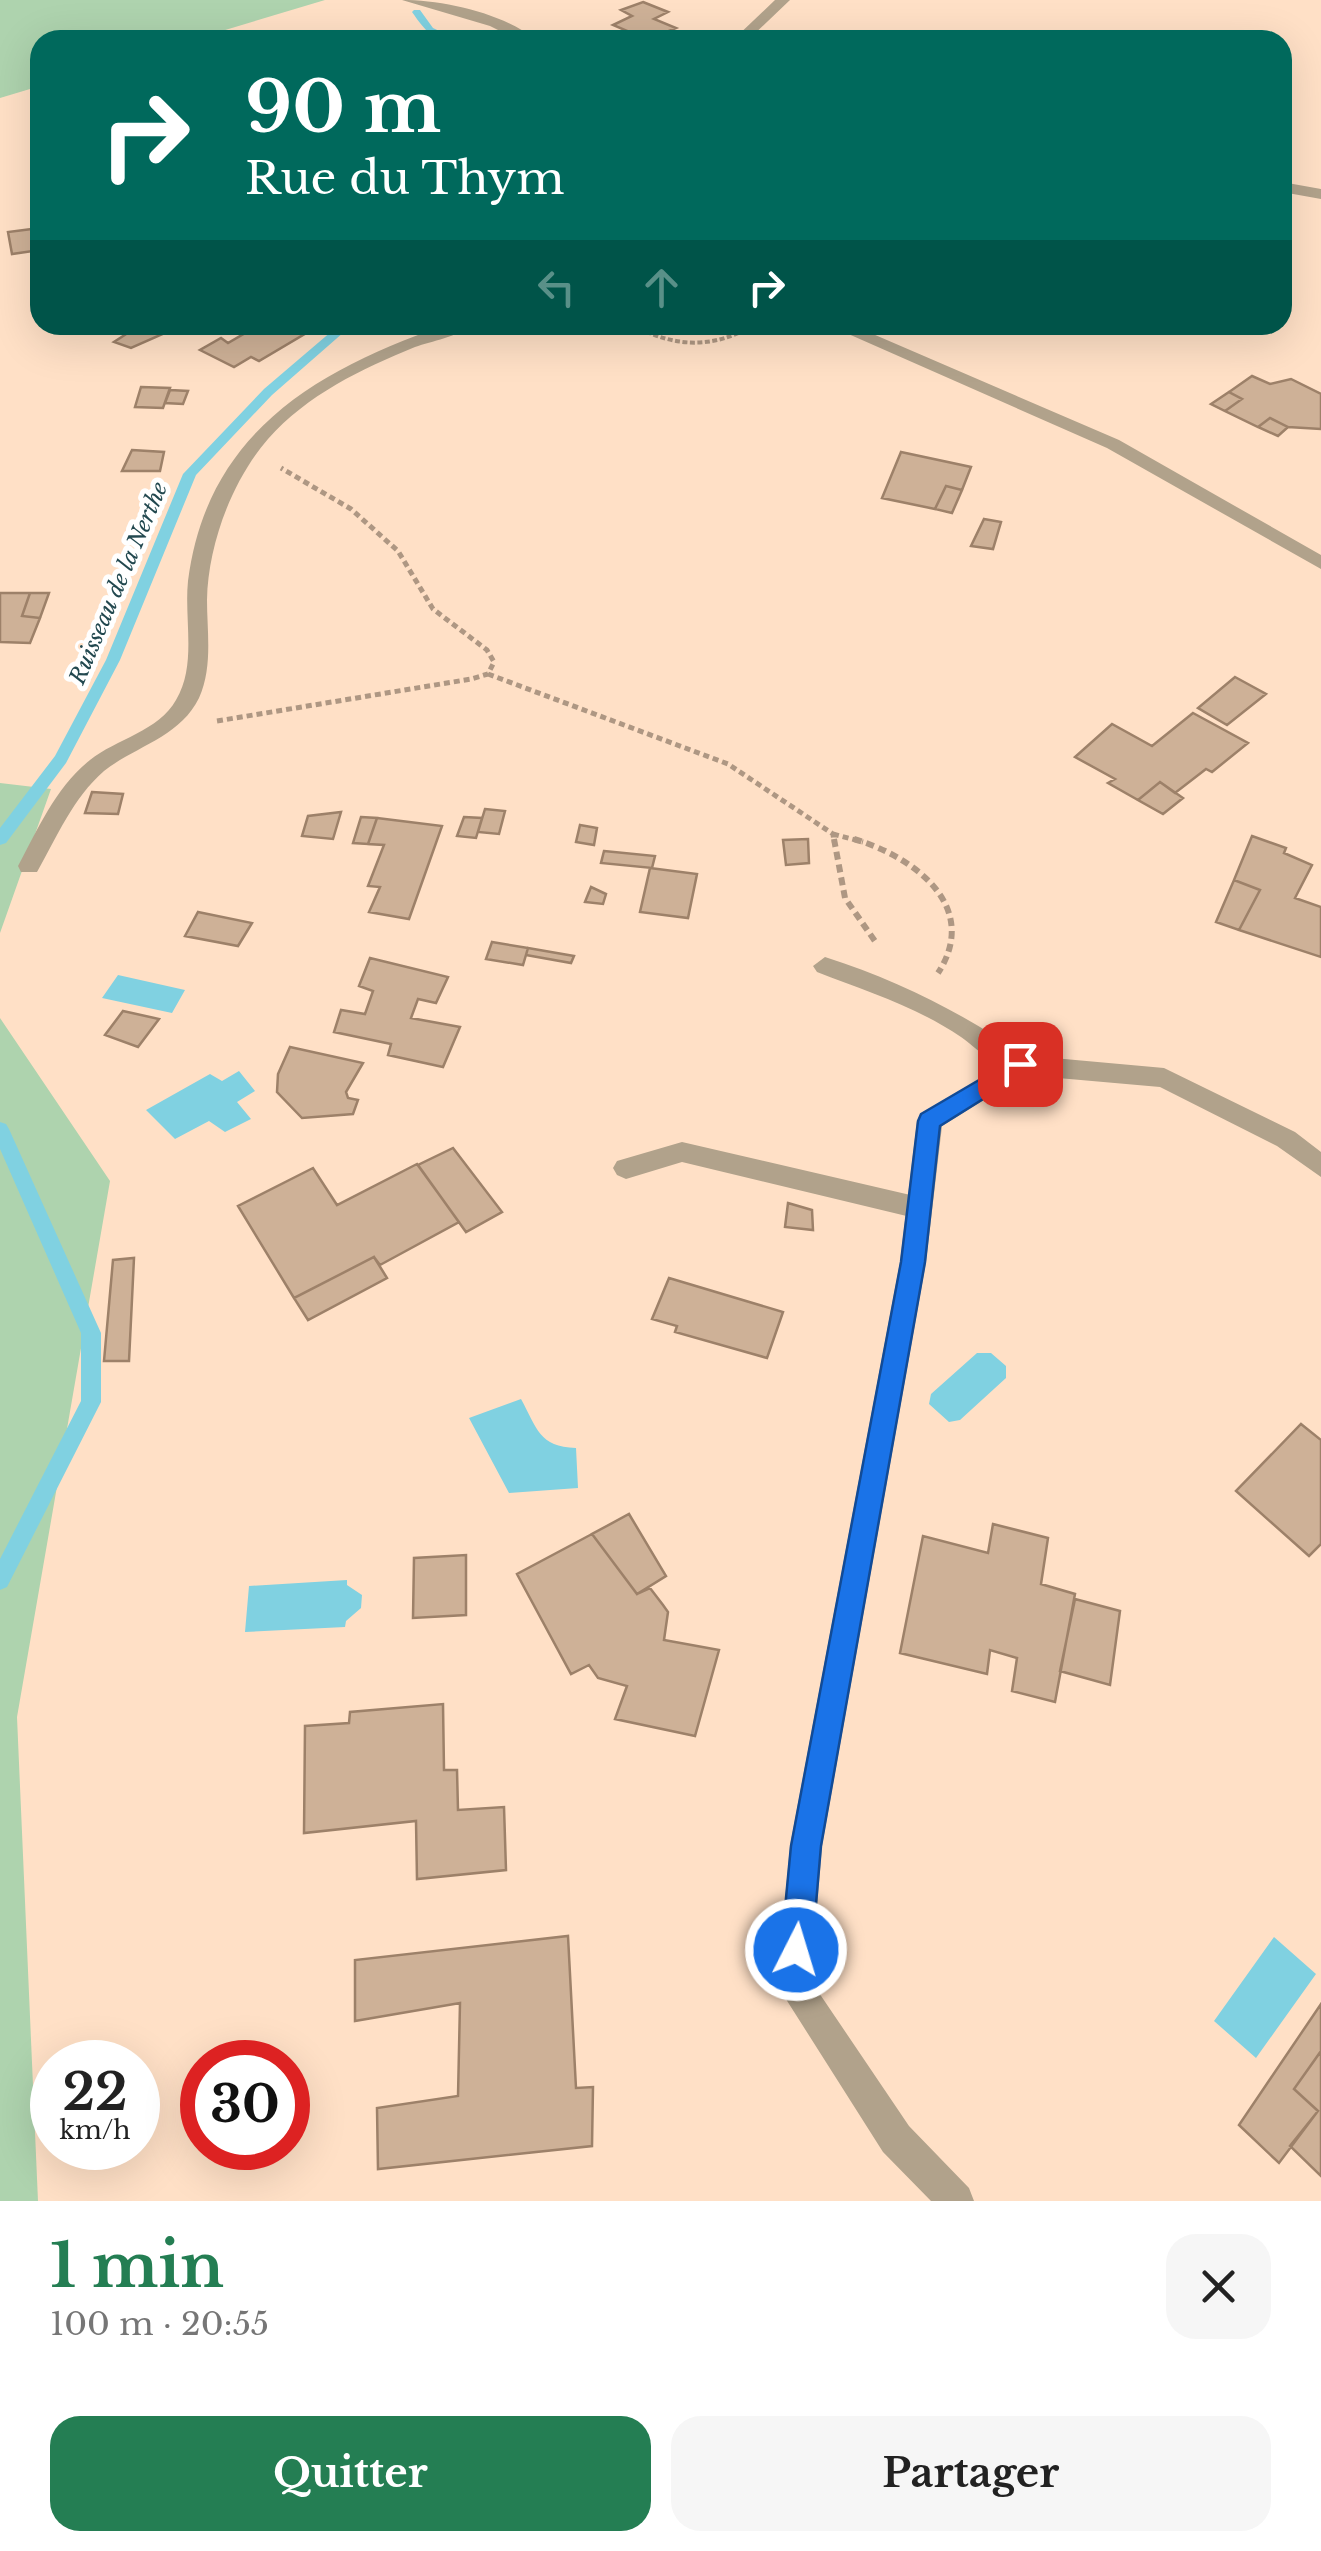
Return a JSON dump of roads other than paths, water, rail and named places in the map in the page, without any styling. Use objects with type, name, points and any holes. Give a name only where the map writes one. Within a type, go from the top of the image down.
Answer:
[{"type":"street","points":[[409,0],[508,30]]},
{"type":"street","points":[[751,30],[784,0]]},
{"type":"street","points":[[1292,189],[1321,194]]},
{"type":"street","points":[[29,866],[64,800],[81,780],[100,763],[176,714],[189,698],[199,642],[199,573],[213,522],[250,450],[270,422],[308,390],[432,335]]},
{"type":"street","points":[[860,335],[1113,444],[1321,563]]},
{"type":"street","points":[[825,966],[913,1000],[957,1022],[1020,1064],[1164,1078],[1286,1139],[1321,1166]]},
{"type":"street","points":[[956,2201],[896,2139],[794,1985],[806,1846],[913,1262],[930,1121],[1020,1064]]},
{"type":"street","points":[[626,1168],[682,1152],[920,1208]]},
{"type":"water","points":[[118,975],[185,990],[172,1013],[102,998]]},
{"type":"water","points":[[239,1071],[255,1091],[237,1102],[251,1119],[225,1132],[209,1121],[175,1139],[146,1110],[210,1074],[222,1081]]},
{"type":"water","points":[[977,1353],[991,1353],[1006,1366],[1006,1378],[960,1420],[949,1422],[929,1404],[931,1394]]},
{"type":"water","points":[[521,1399],[547,1440],[576,1448],[578,1488],[509,1493],[469,1418]]},
{"type":"water","points":[[347,1580],[347,1585],[362,1595],[361,1608],[346,1621],[345,1627],[245,1632],[249,1586]]},
{"type":"water","points":[[1274,1937],[1316,1974],[1256,2058],[1214,2021]]},
{"type":"waterway","name":"Ruisseau de la Nerthe","points":[[417,12],[429,30]]},
{"type":"waterway","name":"Ruisseau de la Nerthe","points":[[0,839],[61,759],[113,660],[190,474],[268,392],[334,335]]},
{"type":"waterway","name":"Ruisseau de la Nerthe","points":[[0,1129],[91,1333],[91,1402],[0,1580]]}]
